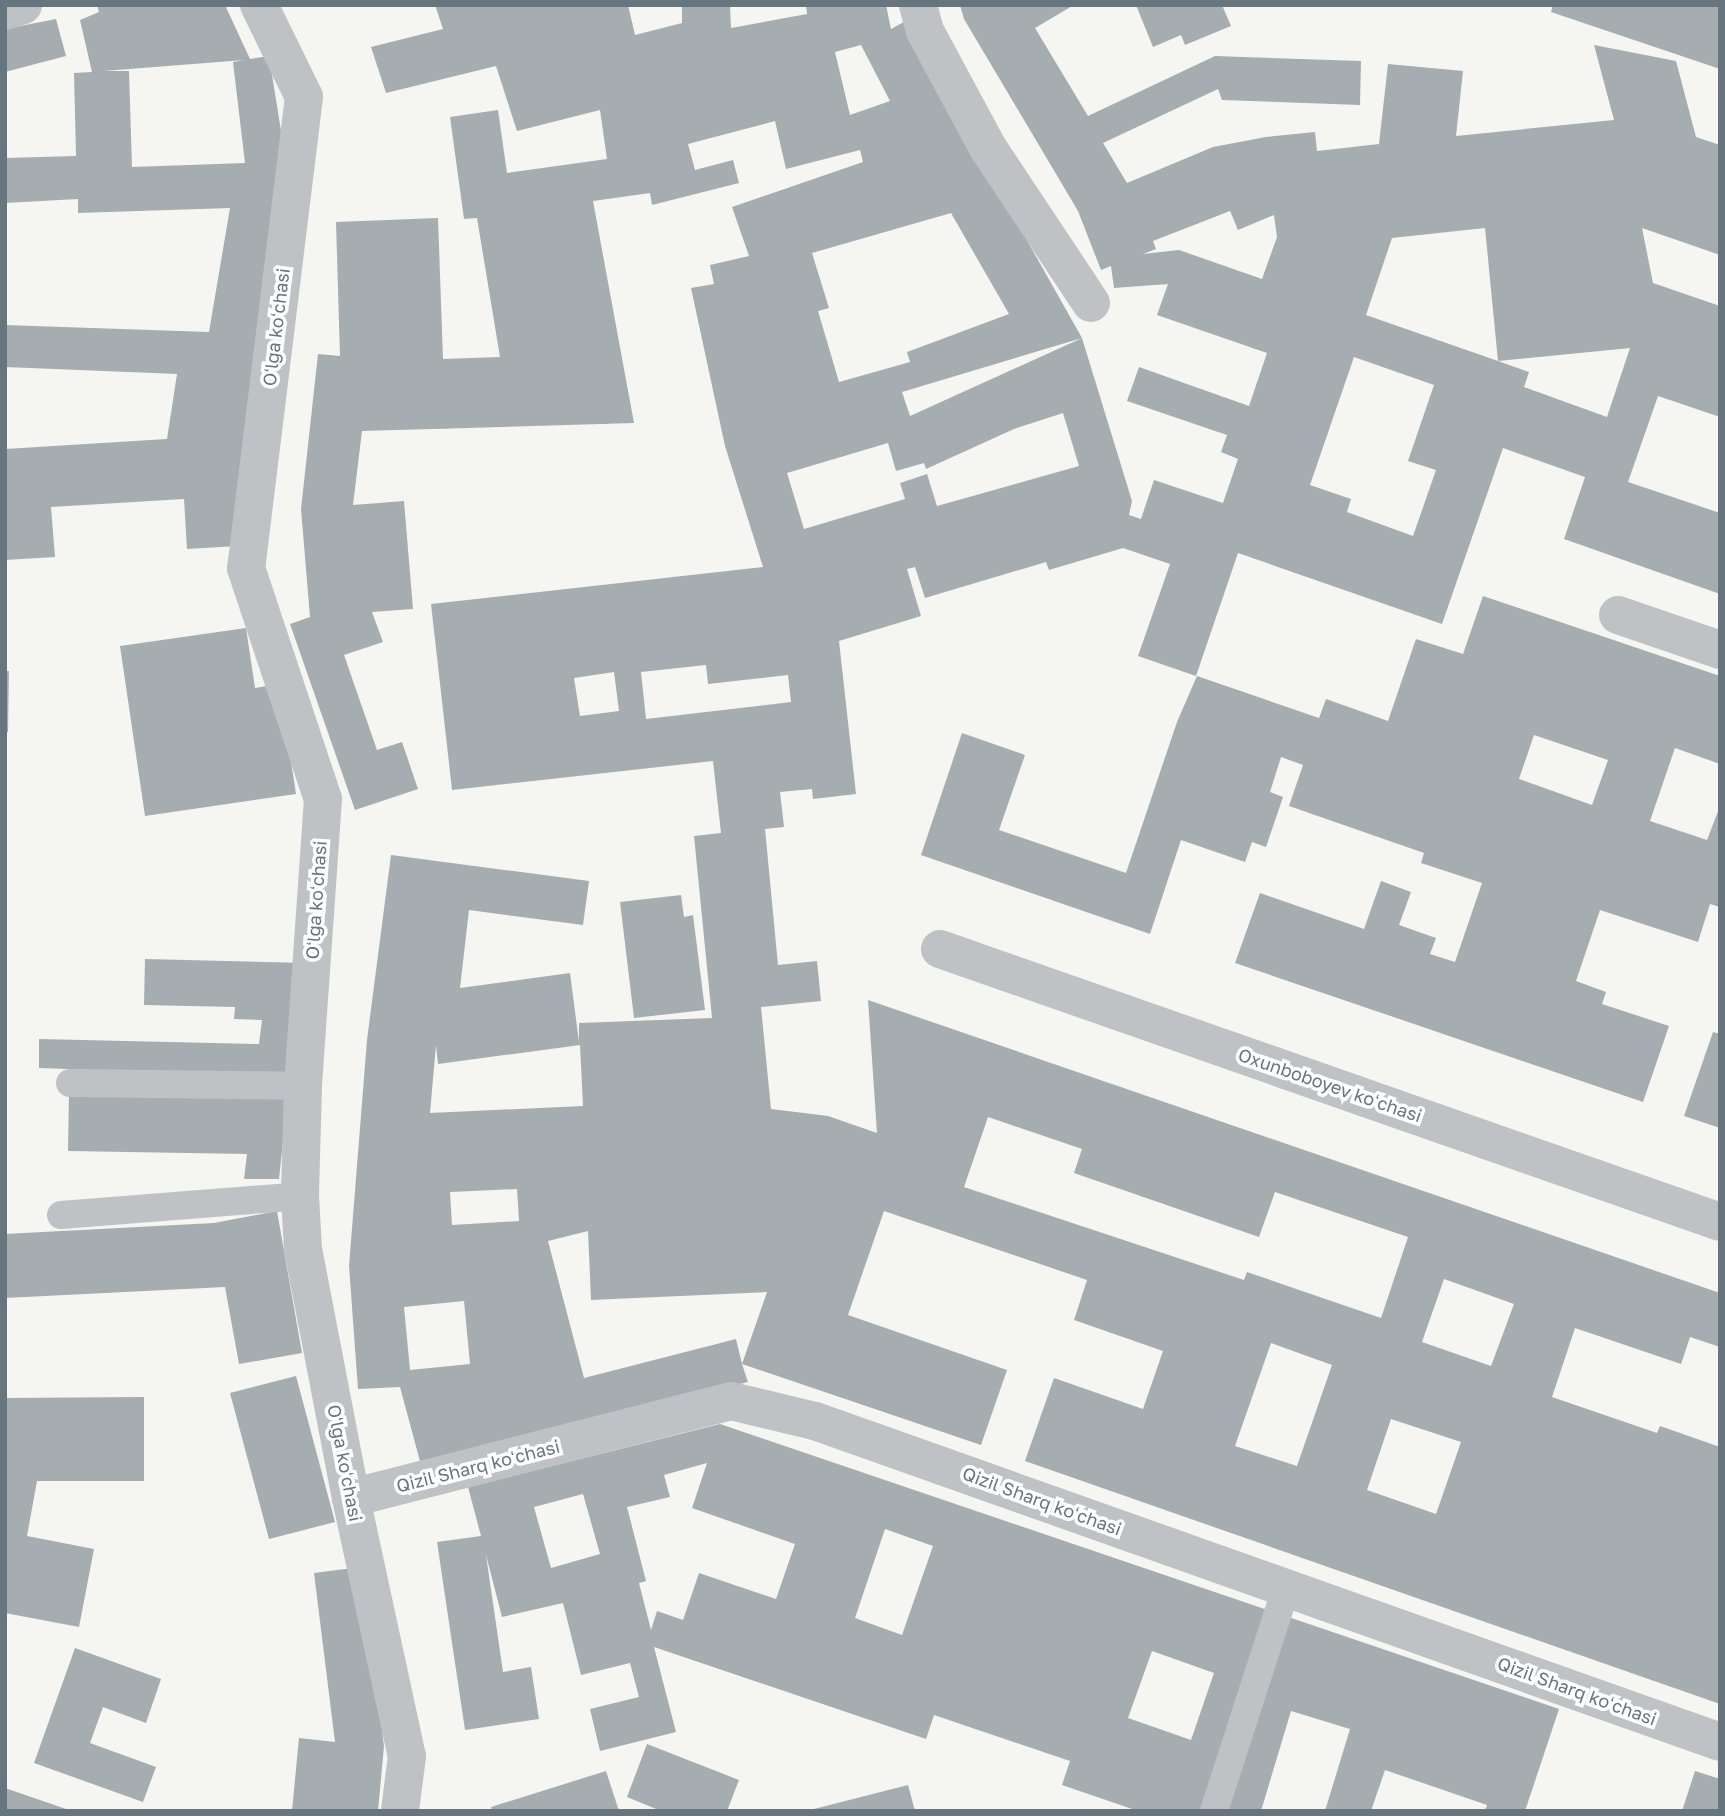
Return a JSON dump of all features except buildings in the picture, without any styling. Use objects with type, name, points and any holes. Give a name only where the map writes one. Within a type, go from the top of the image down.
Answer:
[{"type":"street","points":[[5,11],[23,5]]},
{"type":"street","name":"Oʻlga koʻchasi","points":[[259,5],[304,97],[246,568],[323,799],[303,1086],[300,1196],[303,1249],[351,1498],[407,1756],[400,1811]]},
{"type":"street","points":[[918,5],[925,31],[988,148],[1091,303]]},
{"type":"street","points":[[1618,615],[1720,650]]},
{"type":"street","name":"Oxunboboyev koʻchasi","points":[[940,949],[1720,1222]]},
{"type":"street","name":"Qizil Sharq koʻchasi","points":[[351,1498],[731,1401],[815,1421],[1720,1742]]},
{"type":"lane","points":[[70,1083],[303,1086]]},
{"type":"lane","points":[[61,1215],[300,1196]]},
{"type":"lane","points":[[1214,1811],[1286,1588]]}]
